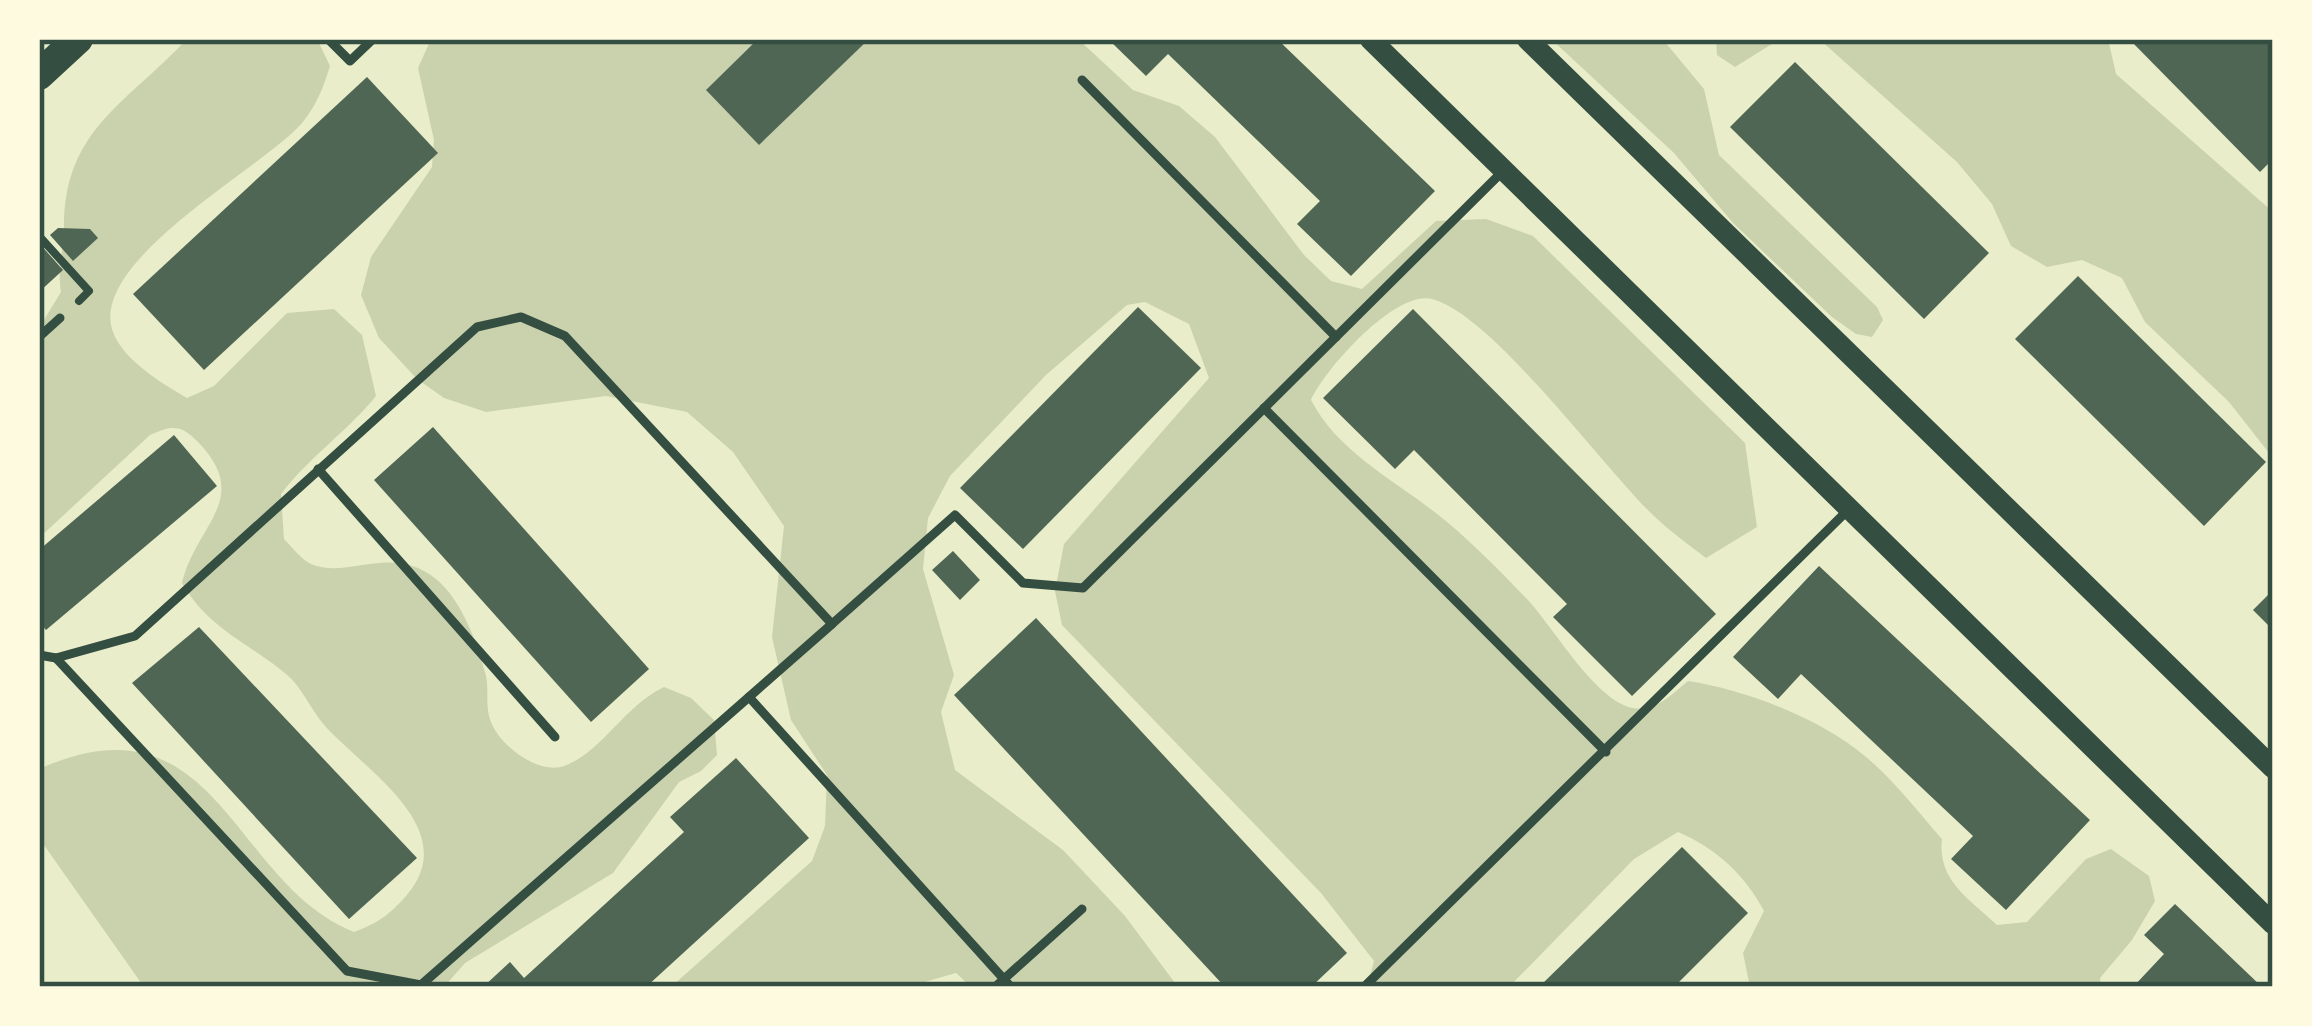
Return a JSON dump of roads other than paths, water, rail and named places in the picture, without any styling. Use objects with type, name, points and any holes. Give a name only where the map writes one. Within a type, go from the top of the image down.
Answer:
[{"type":"main road","points":[[39,75],[79,39]]},
{"type":"street","points":[[1370,39],[2273,924]]},
{"type":"street","points":[[1527,39],[2273,768]]},
{"type":"lane","points":[[328,39],[350,62],[373,39]]},
{"type":"lane","points":[[1082,80],[1336,337]]},
{"type":"lane","points":[[56,658],[347,970],[422,985],[955,515],[1023,583],[1083,588],[1504,170]]},
{"type":"lane","points":[[39,655],[56,658],[135,637],[477,327],[521,317],[565,336],[832,624]]},
{"type":"lane","points":[[39,338],[60,318]]},
{"type":"lane","points":[[1264,408],[1606,752]]},
{"type":"lane","points":[[318,469],[555,737]]},
{"type":"lane","points":[[1364,987],[1849,509]]},
{"type":"lane","points":[[749,697],[1003,984],[1082,909]]}]
